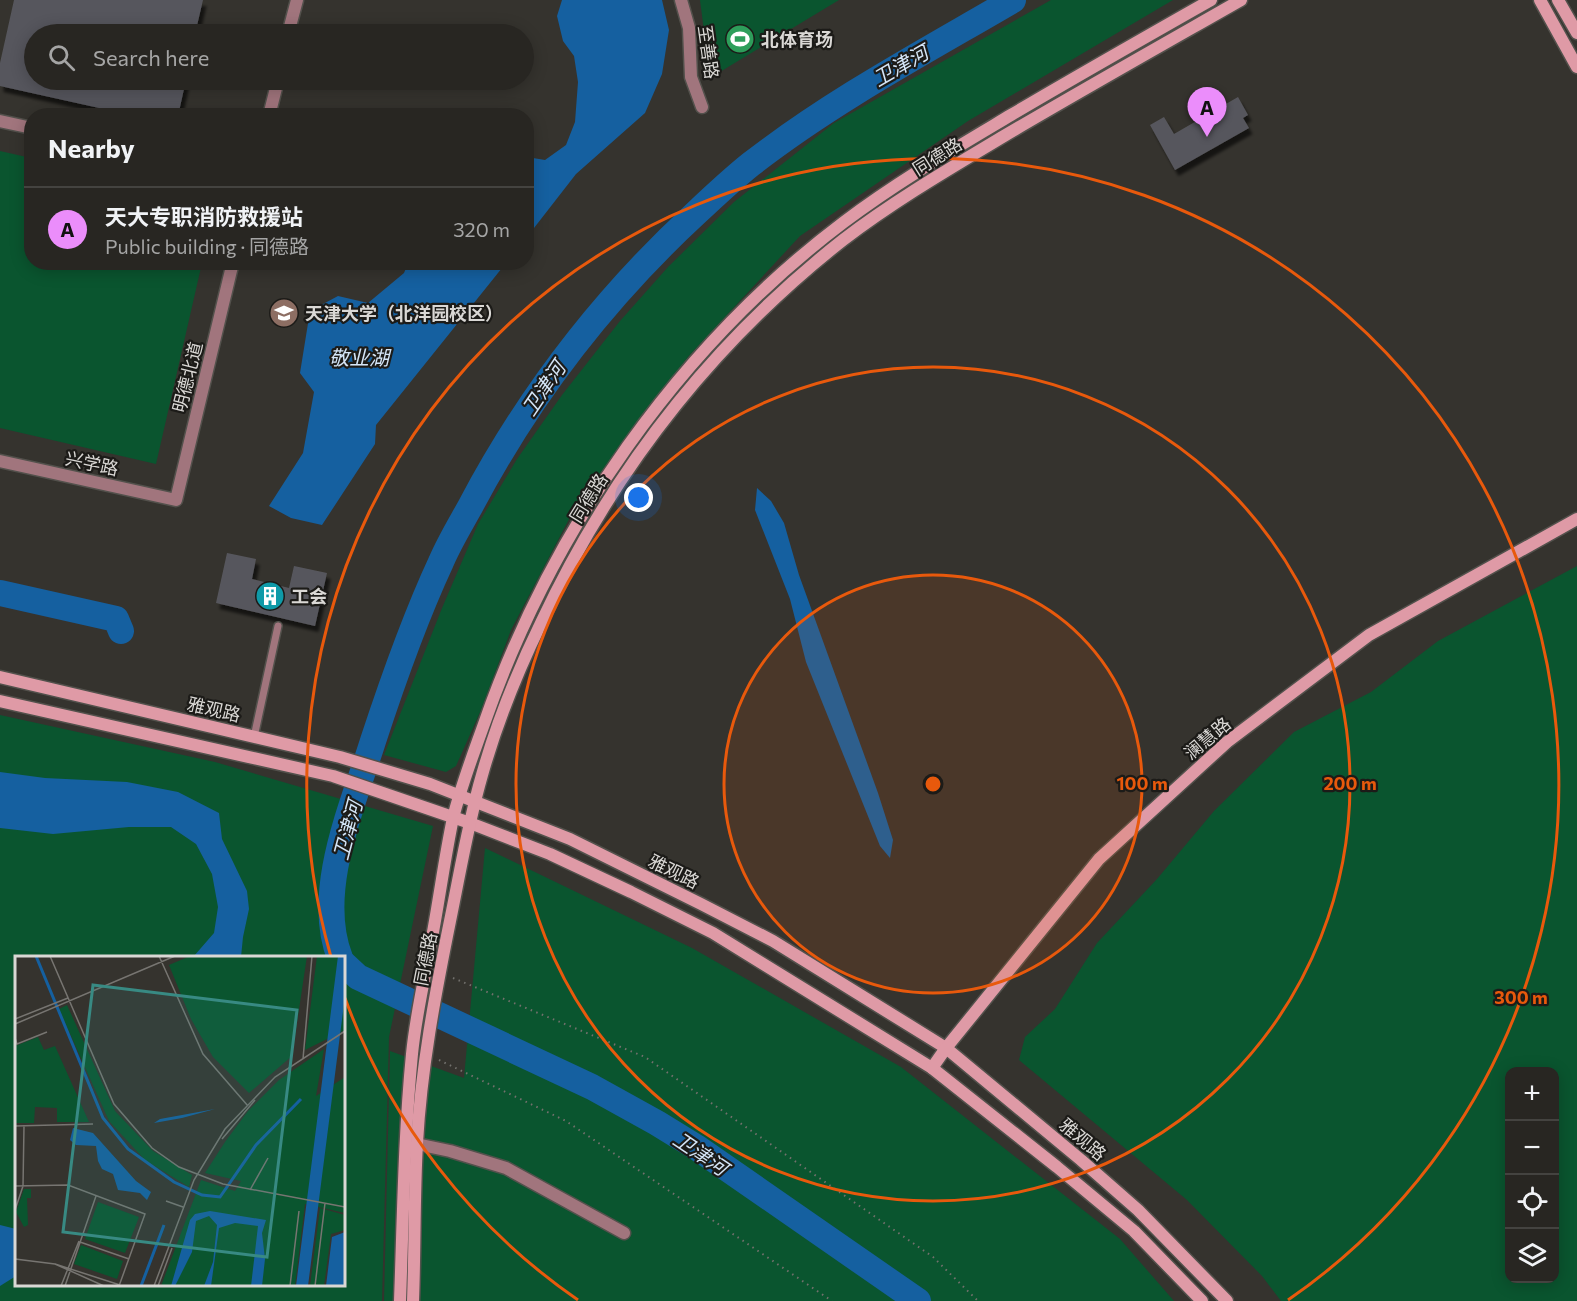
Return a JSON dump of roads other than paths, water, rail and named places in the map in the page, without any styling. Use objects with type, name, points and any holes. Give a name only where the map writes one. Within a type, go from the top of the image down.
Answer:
[{"type":"main road","name":"同德路","points":[[413,1301],[412,1050],[453,817],[500,679],[542,587],[567,540],[627,448],[693,363],[770,285],[852,217],[946,153],[1211,0]]},
{"type":"main road","name":"同德路","points":[[400,1301],[412,1143],[440,973],[482,773],[523,660],[580,545],[606,501],[639,450],[680,399],[744,328],[788,286],[844,240],[889,207],[1025,124],[1241,0]]},
{"type":"main road","points":[[1539,0],[1577,67]]},
{"type":"main road","points":[[1558,0],[1577,33]]},
{"type":"main road","name":"澜慧路","points":[[932,1068],[1099,858],[1227,742],[1369,635],[1577,519]]},
{"type":"main road","name":"雅观路","points":[[0,677],[340,757],[430,784],[570,839],[773,941],[946,1048],[1138,1210],[1227,1301]]},
{"type":"main road","name":"雅观路","points":[[0,700],[333,776],[470,823],[550,854],[713,933],[932,1068],[1057,1167],[1134,1232],[1202,1301]]},
{"type":"street","points":[[291,24],[297,0]]},
{"type":"street","name":"至善路","points":[[681,0],[689,28],[691,77],[702,107]]},
{"type":"street","points":[[271,108],[276,90]]},
{"type":"street","points":[[0,121],[24,126]]},
{"type":"street","name":"明德北道","points":[[176,500],[231,270]]},
{"type":"street","name":"兴学路","points":[[0,461],[176,500]]},
{"type":"street","points":[[412,1143],[450,1151],[506,1168],[624,1233]]},
{"type":"lane","points":[[254,737],[278,626]]},
{"type":"water","points":[[562,0],[662,0],[669,30],[662,74],[645,113],[576,174],[534,228],[534,158],[545,160],[566,145],[575,122],[578,82],[574,56],[563,41],[557,16]]},
{"type":"water","name":"敬业湖","points":[[405,270],[500,270],[376,425],[375,444],[322,525],[291,518],[269,506],[303,453],[314,392],[300,373],[310,311],[338,296],[368,303]]},
{"type":"water","points":[[757,488],[771,501],[784,523],[799,575],[893,840],[890,858],[880,846],[806,662],[790,599],[755,510]]},
{"type":"water","points":[[0,772],[45,778],[127,782],[178,792],[219,813],[222,839],[247,891],[249,909],[241,956],[194,956],[214,933],[218,907],[212,874],[196,844],[171,827],[129,827],[53,834],[0,828]]},
{"type":"water","points":[[0,1225],[15,1229],[15,1277],[0,1286]]},
{"type":"waterway","name":"卫津河","points":[[339,956],[333,932],[331,905],[339,848],[396,673],[451,541],[517,426],[543,388],[598,315],[629,280],[695,214],[744,170],[846,98],[1013,0]]},
{"type":"waterway","points":[[0,593],[116,619],[121,631]]},
{"type":"waterway","name":"卫津河","points":[[345,965],[358,977],[592,1087],[657,1123],[696,1147],[918,1301]]},
{"type":"place","name":"北体育场","points":[[740,39]]},
{"type":"place","name":"天大专职消防救援站","points":[[1207,137]]},
{"type":"place","name":"天津大学（北洋园校区）","points":[[284,313]]},
{"type":"place","name":"工会","points":[[270,596]]}]
